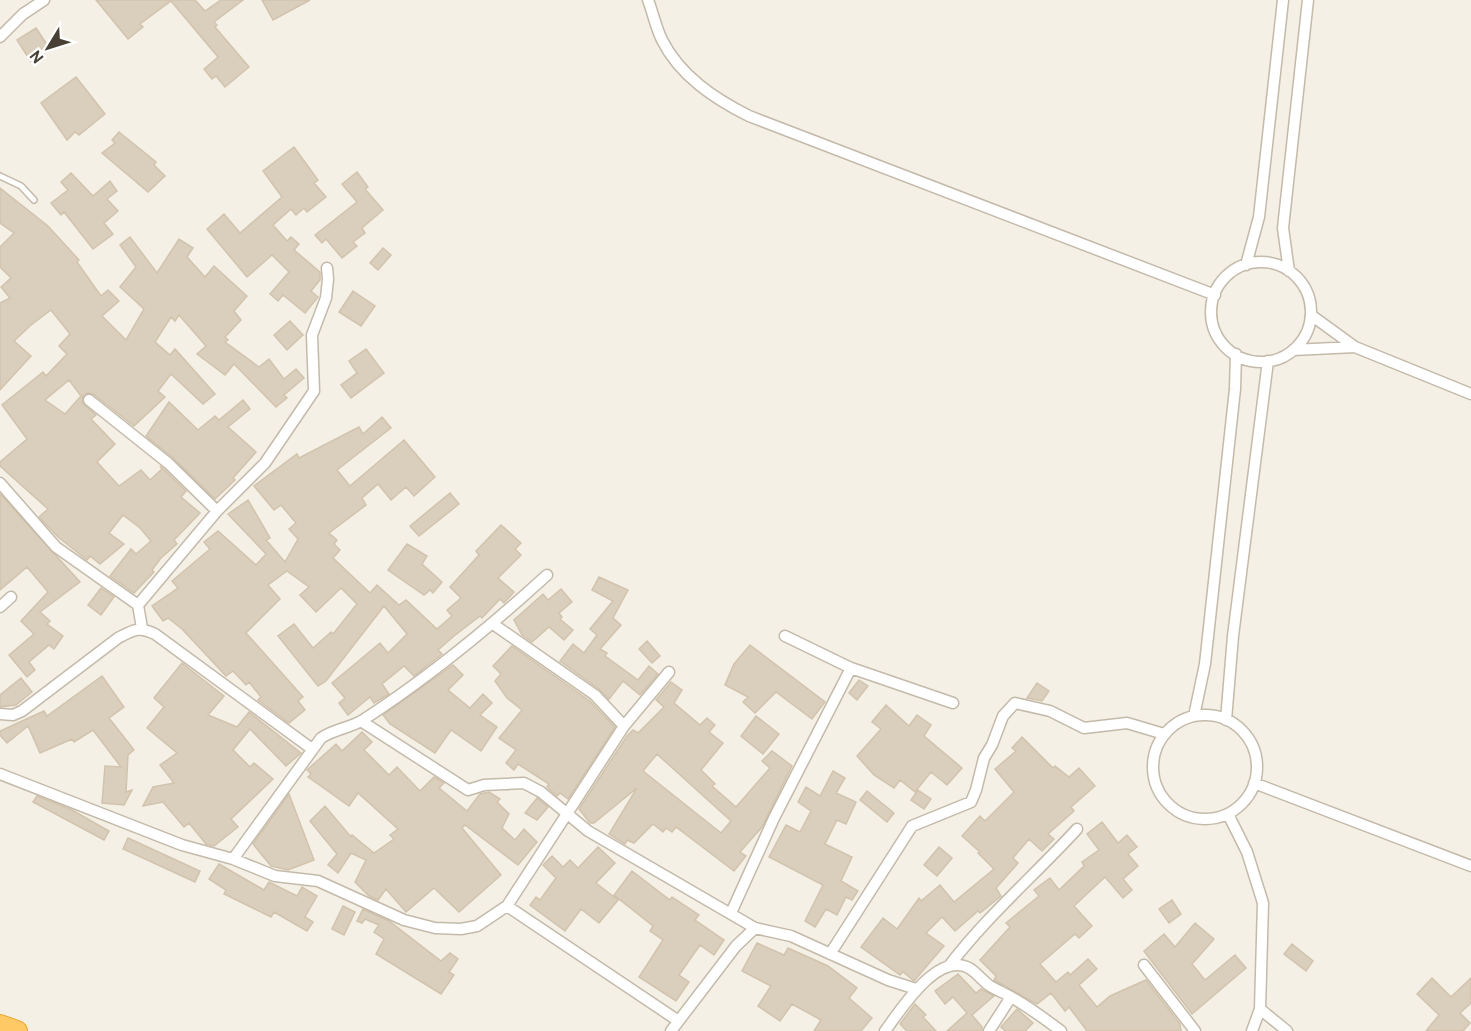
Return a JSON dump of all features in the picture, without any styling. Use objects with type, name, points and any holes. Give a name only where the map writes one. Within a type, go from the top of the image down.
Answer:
[{"type":"highway","points":[[0,1025],[17,1031]]},
{"type":"street","points":[[0,37],[23,14],[44,0]]},
{"type":"street","points":[[648,0],[663,40],[697,84],[720,102],[760,121],[1215,295]]},
{"type":"street","points":[[1246,265],[1259,217],[1283,0]]},
{"type":"street","points":[[1289,271],[1282,228],[1308,0]]},
{"type":"street","points":[[1257,262],[1274,264],[1289,271],[1302,283],[1309,298],[1311,315],[1308,330],[1288,355],[1258,362],[1236,354],[1218,337],[1213,322],[1212,306],[1215,295],[1227,276],[1246,265],[1257,262]]},
{"type":"street","points":[[138,605],[217,511],[265,463],[314,391],[312,335],[326,298],[327,268]]},
{"type":"street","points":[[1311,315],[1355,347],[1471,394]]},
{"type":"street","points":[[1293,350],[1355,347]]},
{"type":"street","points":[[1194,716],[1205,664],[1235,389],[1236,354]]},
{"type":"street","points":[[1226,720],[1233,636],[1268,361]]},
{"type":"street","points":[[89,400],[168,463],[217,511]]},
{"type":"street","points":[[0,483],[63,553],[124,593],[138,605],[142,628]]},
{"type":"street","points":[[233,859],[312,749],[329,733],[361,721],[493,624],[547,575]]},
{"type":"street","points":[[0,607],[11,597]]},
{"type":"street","points":[[493,624],[595,695],[624,726]]},
{"type":"street","points":[[0,714],[13,716],[22,711],[118,638],[134,629],[142,628],[155,634],[312,749]]},
{"type":"street","points":[[785,636],[851,668],[953,703]]},
{"type":"street","points":[[731,914],[778,808],[851,668]]},
{"type":"street","points":[[0,774],[182,845],[233,859],[275,876],[318,881],[404,920],[435,928],[461,929],[477,926],[507,906],[570,814],[624,726],[669,672]]},
{"type":"street","points":[[830,954],[912,826],[971,802],[984,758],[992,745],[1003,716],[1015,703],[1050,711],[1084,728],[1127,723],[1164,734]]},
{"type":"street","points":[[1194,716],[1210,716],[1226,720],[1240,729],[1251,742],[1256,758],[1254,783],[1242,804],[1228,814],[1212,819],[1194,818],[1178,812],[1164,800],[1156,785],[1153,767],[1156,750],[1164,734],[1177,723],[1194,716]]},
{"type":"street","points":[[361,721],[468,790],[484,785],[524,783],[570,814],[588,831],[755,928],[791,936],[916,989]]},
{"type":"street","points":[[1254,783],[1471,866]]},
{"type":"street","points":[[1228,814],[1247,852],[1263,903],[1260,1009],[1252,1031]]},
{"type":"street","points":[[885,1031],[916,989],[949,966],[978,930],[1034,876],[1077,829]]},
{"type":"street","points":[[507,906],[677,1020]]},
{"type":"street","points":[[671,1031],[677,1020],[736,946],[755,928]]},
{"type":"street","points":[[1144,965],[1195,1031]]},
{"type":"street","points":[[949,966],[969,968],[990,986],[1011,997],[1061,1031]]},
{"type":"street","points":[[989,1031],[1011,997]]},
{"type":"street","points":[[1260,1009],[1287,1031]]},
{"type":"lane","points":[[0,176],[21,186],[34,200]]},
{"type":"building","points":[[96,0],[195,0],[205,11],[221,0],[243,0],[214,22],[217,25],[215,27],[249,67],[225,87],[216,76],[212,79],[204,69],[218,57],[171,1],[140,24],[143,27],[128,39]]},
{"type":"building","points":[[262,0],[310,0],[273,20]]},
{"type":"building","points":[[36,28],[50,49],[31,62],[17,40]]},
{"type":"building","points":[[76,77],[105,114],[79,135],[75,132],[67,140],[41,103]]},
{"type":"building","points":[[119,132],[156,162],[154,165],[165,176],[148,192],[102,153],[115,143],[112,140]]},
{"type":"building","points":[[294,147],[318,180],[314,183],[326,197],[307,212],[304,208],[296,215],[291,209],[273,225],[287,241],[291,237],[299,244],[294,250],[320,272],[320,280],[311,291],[318,297],[305,313],[283,295],[278,301],[270,294],[289,272],[272,255],[247,277],[207,229],[224,214],[240,233],[282,197],[263,171]]},
{"type":"building","points":[[357,172],[368,187],[365,189],[383,210],[362,228],[365,233],[353,242],[357,246],[342,258],[326,239],[322,243],[315,235],[357,202],[342,184]]},
{"type":"building","points":[[71,173],[93,196],[110,181],[117,191],[107,199],[118,211],[104,223],[113,234],[93,249],[64,212],[61,215],[51,203],[68,190],[61,182]]},
{"type":"building","points":[[0,188],[48,226],[79,260],[77,262],[101,296],[108,290],[119,301],[102,316],[126,340],[144,309],[120,287],[136,267],[120,245],[130,237],[157,273],[179,239],[193,248],[187,257],[205,277],[214,266],[247,296],[234,311],[241,320],[225,337],[228,340],[225,342],[259,367],[269,359],[284,379],[296,369],[304,378],[284,395],[287,398],[276,407],[234,364],[225,375],[197,354],[206,346],[179,315],[175,321],[171,317],[155,342],[170,355],[175,349],[215,394],[203,404],[171,374],[158,391],[165,397],[134,426],[93,394],[87,393],[83,396],[82,403],[96,415],[91,419],[115,444],[97,462],[119,486],[141,470],[150,480],[162,469],[160,466],[186,491],[181,497],[200,513],[174,540],[177,544],[161,558],[152,570],[154,572],[134,593],[110,576],[131,549],[136,554],[151,541],[140,528],[123,515],[109,533],[124,544],[100,564],[90,556],[87,560],[58,537],[39,517],[48,509],[0,466],[0,462],[27,439],[2,405],[43,372],[46,376],[67,354],[59,346],[70,334],[51,310],[31,325],[14,341],[31,356],[0,390],[0,303],[10,298],[1,287],[11,278],[0,267],[0,247],[14,233],[0,223]],"holes":[[[69,380],[81,396],[65,414],[45,400]]]},
{"type":"building","points":[[383,248],[391,255],[378,270],[370,263]]},
{"type":"building","points":[[353,291],[375,306],[361,326],[339,312]]},
{"type":"building","points":[[290,321],[303,335],[287,350],[274,335]]},
{"type":"building","points":[[366,349],[384,373],[351,398],[341,385],[357,373],[349,361]]},
{"type":"building","points":[[243,400],[250,409],[228,427],[256,452],[233,478],[235,480],[215,499],[173,458],[146,436],[169,402],[198,430],[215,416],[219,420]]},
{"type":"building","points":[[382,417],[391,428],[337,470],[350,486],[404,440],[435,477],[414,496],[406,487],[391,500],[378,484],[362,498],[366,505],[329,533],[337,540],[334,544],[340,550],[333,558],[370,593],[377,585],[399,605],[406,600],[437,629],[452,616],[447,610],[461,598],[450,587],[479,555],[476,551],[501,525],[521,543],[515,549],[521,555],[498,578],[514,592],[504,603],[500,599],[482,618],[480,616],[454,636],[438,650],[442,654],[414,676],[404,666],[382,684],[389,694],[374,703],[370,697],[348,715],[339,703],[345,698],[332,683],[380,643],[388,653],[407,634],[384,606],[326,681],[318,686],[278,636],[294,624],[313,648],[331,632],[333,634],[357,604],[341,588],[316,612],[300,595],[309,587],[287,571],[268,585],[280,599],[246,633],[303,697],[298,701],[305,710],[289,723],[258,700],[261,697],[249,682],[246,685],[233,671],[226,676],[182,629],[168,618],[163,621],[152,606],[178,588],[172,581],[210,549],[204,542],[218,531],[256,565],[266,554],[228,514],[248,500],[270,538],[266,540],[285,562],[298,539],[289,529],[296,523],[281,505],[274,510],[254,486],[297,454],[299,458],[359,427],[363,434]]},
{"type":"building","points":[[450,493],[459,504],[419,536],[410,526]]},
{"type":"building","points":[[0,494],[80,582],[40,612],[50,621],[47,624],[63,636],[54,649],[49,645],[29,662],[35,670],[27,677],[9,655],[34,634],[21,621],[48,592],[27,567],[0,590]]},
{"type":"building","points":[[407,544],[427,556],[422,564],[442,582],[433,593],[430,590],[424,595],[388,570]]},
{"type":"building","points":[[599,577],[628,590],[613,618],[621,625],[600,649],[607,653],[605,656],[638,680],[649,666],[658,674],[640,695],[623,681],[609,699],[560,661],[573,644],[584,653],[597,635],[590,629],[613,601],[592,590]]},
{"type":"building","points":[[101,588],[114,597],[101,615],[88,605]]},
{"type":"building","points":[[561,589],[572,602],[559,613],[562,617],[560,619],[573,630],[564,640],[549,627],[532,642],[522,635],[514,620],[543,594],[548,600]]},
{"type":"building","points":[[647,641],[660,656],[652,663],[639,649]]},
{"type":"building","points":[[750,645],[825,702],[812,719],[776,692],[755,713],[743,702],[748,697],[725,685],[734,664]]},
{"type":"building","points":[[512,646],[590,701],[615,727],[568,799],[560,793],[557,796],[547,787],[549,784],[518,764],[514,770],[506,763],[516,750],[499,738],[522,710],[507,698],[495,681],[501,674],[493,666]]},
{"type":"building","points":[[182,663],[224,696],[208,715],[237,727],[249,712],[301,753],[286,766],[250,729],[233,750],[250,767],[254,763],[273,779],[231,819],[238,827],[214,846],[206,844],[189,823],[184,827],[163,802],[143,806],[153,787],[174,783],[160,765],[177,753],[147,728],[164,707],[154,698]]},
{"type":"building","points":[[453,665],[463,675],[448,690],[470,708],[483,694],[492,703],[480,715],[497,727],[481,751],[451,730],[435,753],[390,724],[383,715]]},
{"type":"building","points":[[102,676],[124,707],[109,718],[134,750],[128,755],[126,792],[132,790],[124,805],[102,803],[105,766],[121,767],[93,730],[74,742],[72,739],[40,753],[28,726],[7,743],[0,735],[0,731],[44,711],[47,716]]},
{"type":"building","points":[[21,678],[32,692],[16,705],[0,707],[0,695]]},
{"type":"building","points":[[859,680],[868,686],[857,700],[849,693]]},
{"type":"building","points":[[671,682],[682,690],[674,703],[700,725],[707,718],[715,725],[709,732],[723,743],[701,770],[715,784],[712,786],[736,807],[770,768],[762,761],[772,751],[792,766],[762,827],[740,852],[746,856],[734,871],[676,827],[672,832],[666,828],[663,832],[653,824],[634,843],[627,840],[625,844],[609,834],[637,788],[594,823],[590,823],[579,809],[627,736],[633,730],[638,733],[664,707],[656,700]],"holes":[[[657,754],[731,821],[721,833],[643,771]]]},
{"type":"building","points":[[1037,683],[1049,691],[1042,701],[1027,698]]},
{"type":"building","points":[[886,705],[909,726],[917,715],[931,725],[924,736],[962,768],[947,785],[931,772],[915,792],[900,780],[894,788],[874,775],[857,756],[881,729],[872,722]]},
{"type":"building","points":[[756,716],[779,734],[763,754],[741,736]]},
{"type":"building","points":[[362,732],[372,742],[364,750],[389,775],[397,767],[420,791],[434,777],[444,783],[439,788],[467,811],[480,794],[489,792],[500,799],[497,802],[509,814],[502,828],[515,840],[524,829],[537,842],[518,865],[465,825],[462,828],[501,875],[459,912],[434,888],[406,912],[386,889],[378,900],[369,896],[355,882],[366,860],[351,853],[338,873],[328,865],[337,854],[310,821],[325,806],[351,837],[352,835],[374,853],[394,839],[390,835],[398,829],[358,793],[349,806],[308,777],[311,774],[307,770],[336,744],[342,751]]},
{"type":"building","points":[[1022,737],[1053,768],[1055,766],[1069,777],[1079,768],[1095,786],[1071,807],[1074,811],[1048,834],[1054,839],[1042,851],[1029,839],[1013,858],[1018,863],[996,888],[1001,896],[980,913],[978,911],[955,931],[942,917],[926,933],[944,946],[914,981],[903,972],[900,975],[861,947],[883,918],[897,929],[919,898],[921,901],[940,885],[954,902],[994,869],[962,836],[980,816],[985,821],[1014,792],[995,769],[1016,751],[1012,748]]},
{"type":"building","points":[[833,771],[845,778],[836,793],[856,802],[846,824],[837,820],[825,844],[852,857],[841,881],[858,891],[852,900],[846,897],[837,915],[826,909],[815,927],[805,921],[823,885],[769,857],[786,825],[800,832],[811,811],[798,802],[806,787],[820,796]]},
{"type":"building","points":[[918,790],[931,799],[924,809],[911,800]]},
{"type":"building","points":[[867,791],[894,813],[887,822],[860,800]]},
{"type":"building","points":[[289,794],[314,860],[288,870],[271,866],[253,844]]},
{"type":"building","points":[[37,796],[72,810],[109,831],[104,840],[33,802]]},
{"type":"building","points":[[537,798],[548,807],[537,820],[525,813]]},
{"type":"building","points":[[1102,822],[1118,843],[1127,835],[1137,847],[1128,854],[1138,866],[1123,879],[1132,890],[1123,898],[1105,877],[1074,906],[1092,926],[1079,938],[1075,934],[1040,964],[1056,982],[1068,972],[1070,975],[1088,959],[1097,969],[1079,985],[1097,1007],[1110,996],[1146,980],[1180,1024],[1181,1031],[1087,1031],[1069,1007],[1065,1011],[1051,993],[1037,1004],[994,980],[996,976],[980,960],[1010,927],[1006,923],[1039,896],[1034,890],[1050,878],[1059,890],[1084,866],[1082,862],[1099,850],[1087,834]]},
{"type":"building","points":[[128,838],[200,871],[195,882],[123,849]]},
{"type":"building","points":[[598,847],[615,863],[596,883],[618,900],[599,923],[581,909],[565,931],[530,905],[536,897],[540,900],[556,878],[543,865],[552,856],[563,867],[570,860],[578,868]]},
{"type":"building","points":[[939,847],[952,858],[937,876],[924,865]]},
{"type":"building","points":[[219,864],[264,890],[269,882],[297,896],[302,887],[317,896],[305,917],[313,922],[307,931],[274,912],[271,917],[224,894],[226,890],[209,879]]},
{"type":"building","points":[[632,871],[670,900],[672,897],[699,915],[695,920],[724,940],[714,955],[700,945],[679,975],[689,982],[676,1001],[639,977],[663,940],[650,931],[653,926],[614,895]]},
{"type":"building","points":[[1172,900],[1181,914],[1169,923],[1159,909]]},
{"type":"building","points":[[343,906],[355,912],[344,935],[332,929]]},
{"type":"building","points":[[363,909],[389,921],[441,961],[450,953],[458,959],[449,972],[454,975],[441,994],[376,954],[384,939],[374,932],[379,925],[365,919],[362,923],[357,921]]},
{"type":"building","points":[[1195,923],[1214,939],[1192,964],[1205,980],[1235,955],[1246,968],[1192,1014],[1144,951],[1164,934],[1175,947]]},
{"type":"building","points":[[757,943],[784,955],[788,948],[828,966],[857,988],[849,998],[872,1018],[861,1031],[814,1031],[821,1020],[792,1004],[780,1021],[758,1006],[771,986],[742,971]]},
{"type":"building","points":[[1292,944],[1313,961],[1306,971],[1284,954]]},
{"type":"building","points":[[958,974],[976,993],[981,989],[994,996],[972,1015],[982,1027],[982,1031],[947,1031],[967,1013],[953,997],[945,1004],[935,991]]},
{"type":"building","points":[[1432,978],[1451,997],[1471,978],[1471,1003],[1460,1013],[1470,1023],[1463,1031],[1426,1031],[1439,1015],[1417,994]]},
{"type":"building","points":[[915,1004],[926,1015],[923,1017],[936,1031],[907,1031],[900,1024]]},
{"type":"building","points":[[1017,1009],[1033,1023],[1025,1031],[1005,1031],[1001,1027]]}]
